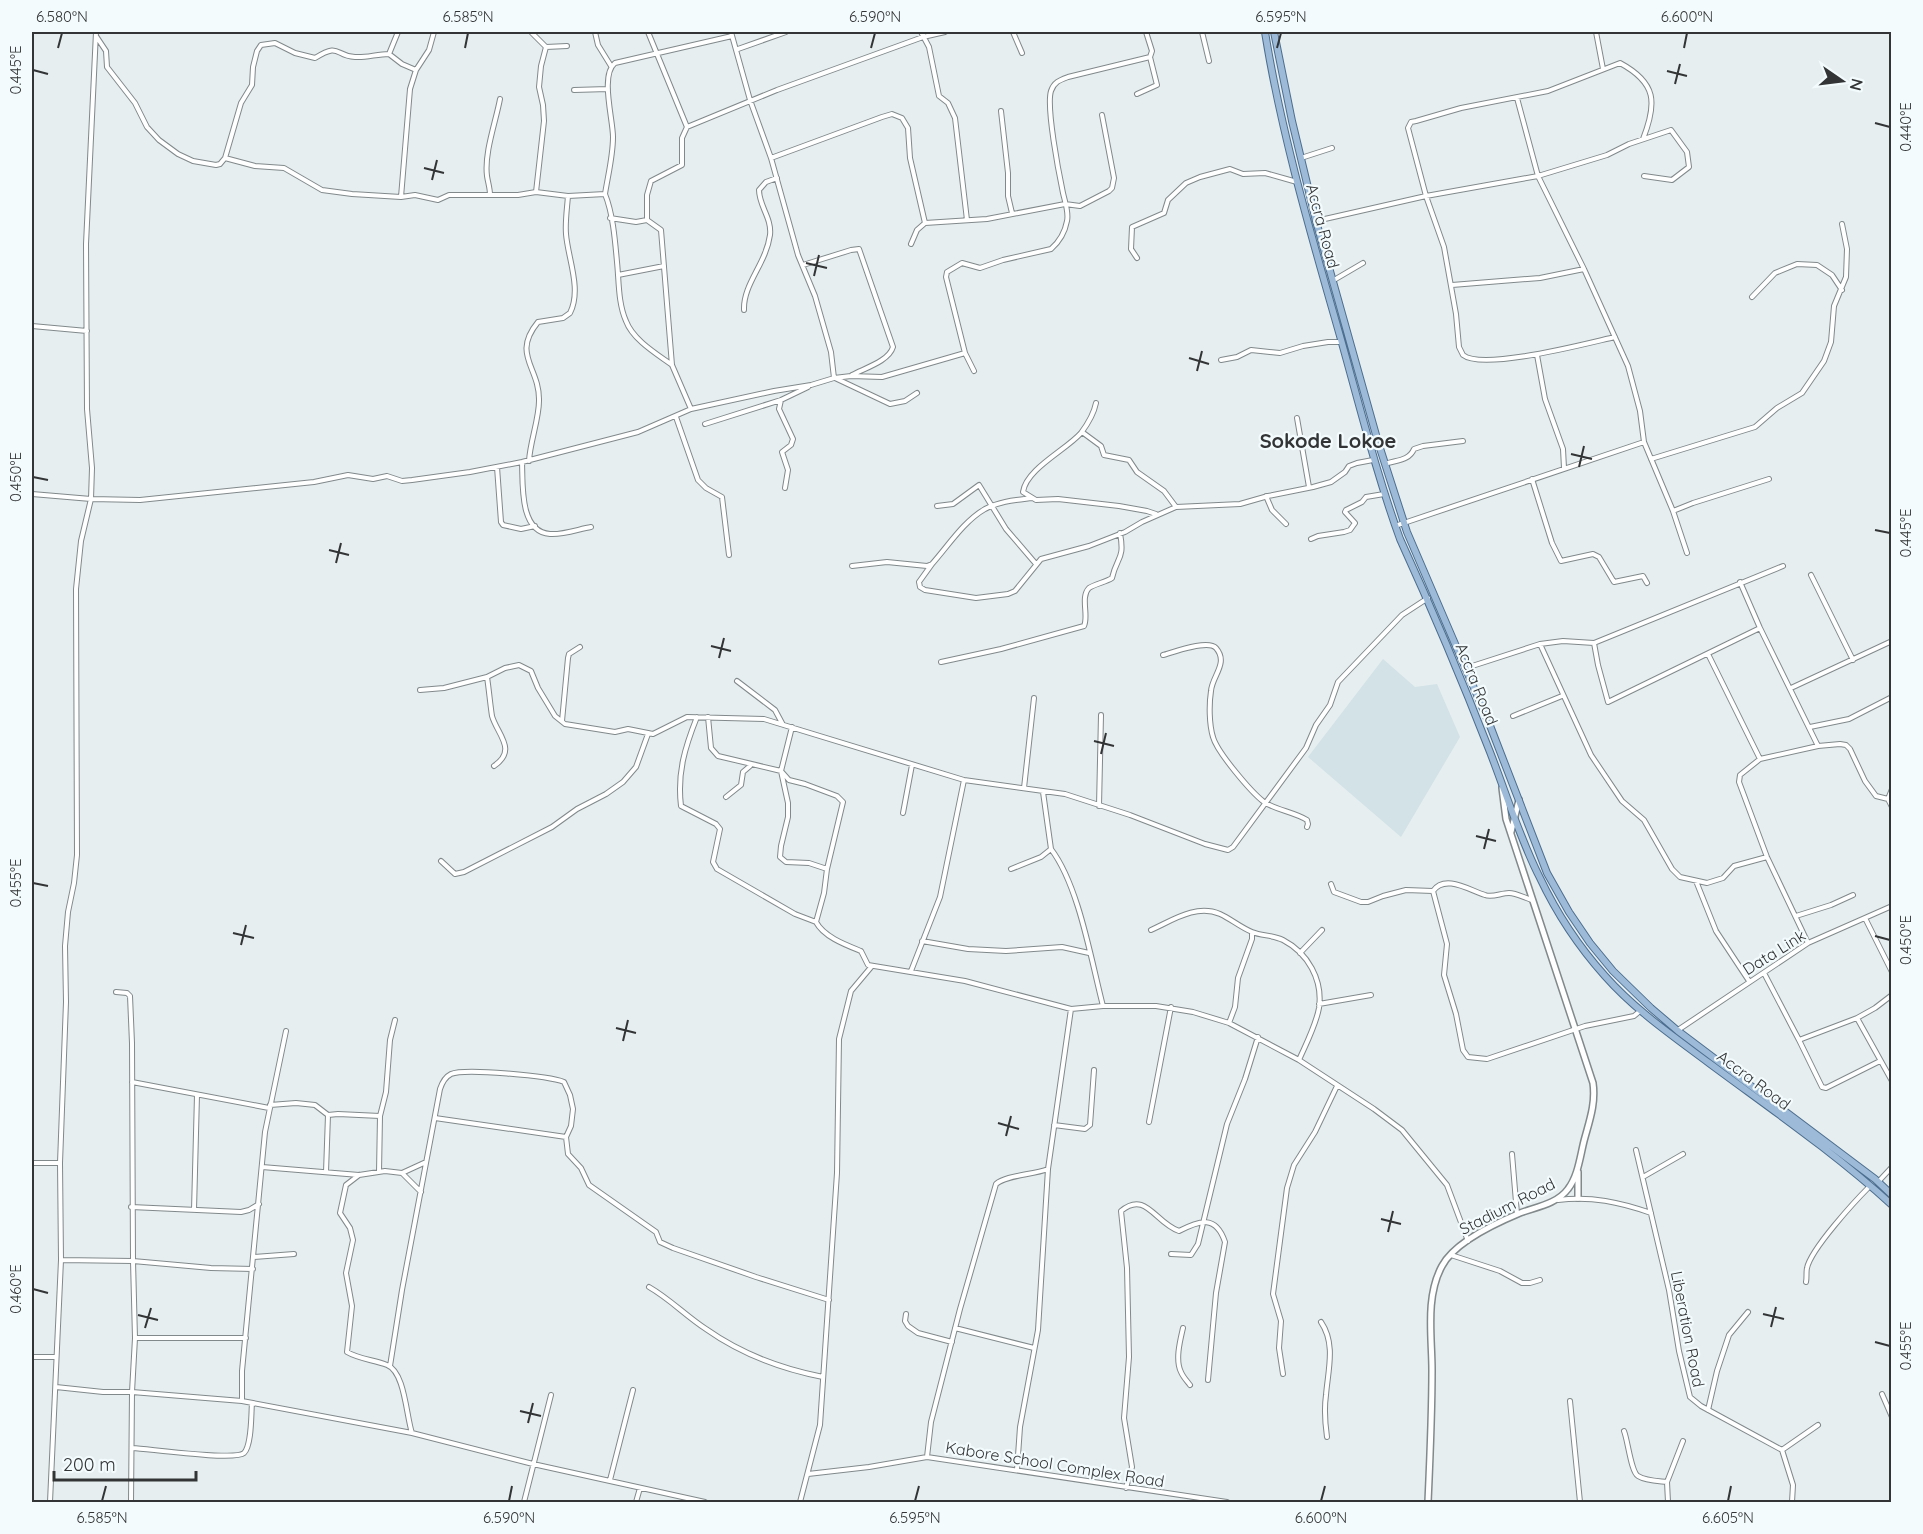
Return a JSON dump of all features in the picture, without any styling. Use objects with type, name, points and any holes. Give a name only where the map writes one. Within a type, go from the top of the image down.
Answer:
[{"type":"main road","name":"Accra Road","points":[[1265,32],[1272,75],[1297,182],[1384,494],[1395,526],[1427,598],[1539,877],[1561,917],[1582,948],[1606,977],[1641,1010],[1892,1204]]},
{"type":"main road","name":"Accra Road","points":[[1274,32],[1281,73],[1316,220],[1385,464],[1404,522],[1466,668],[1547,873],[1590,943],[1613,971],[1651,1008],[1677,1031],[1878,1182],[1892,1195]]},
{"type":"main road","points":[[1502,781],[1503,804],[1511,833]]},
{"type":"main road","name":"Stadium Road","points":[[1428,1503],[1432,1371],[1431,1308],[1435,1284],[1442,1265],[1468,1240],[1517,1214],[1556,1200],[1570,1186],[1577,1168],[1594,1101],[1593,1083],[1574,1031],[1511,833],[1519,800]]},
{"type":"main road","points":[[1577,1168],[1578,1198]]},
{"type":"street","points":[[388,54],[398,32]]},
{"type":"street","points":[[401,197],[410,89],[416,70],[429,50],[434,32]]},
{"type":"street","points":[[531,32],[546,47],[567,46]]},
{"type":"street","points":[[594,32],[598,45],[611,66],[608,89],[613,135],[605,194],[626,322],[649,348],[672,365]]},
{"type":"street","points":[[648,32],[687,127]]},
{"type":"street","points":[[738,49],[786,32]]},
{"type":"street","points":[[921,32],[931,54],[939,96],[948,103],[955,118],[967,220]]},
{"type":"street","points":[[647,220],[647,195],[651,182],[682,165],[682,138],[687,127],[750,100],[923,37],[945,32]]},
{"type":"street","points":[[1013,32],[1022,53]]},
{"type":"street","points":[[1137,94],[1157,85],[1150,57],[1152,51],[1146,32]]},
{"type":"street","points":[[1202,32],[1209,61]]},
{"type":"street","points":[[1596,32],[1603,69]]},
{"type":"street","points":[[96,34],[104,46],[108,67],[135,103],[147,127],[159,140],[178,154],[193,162],[216,165],[225,158],[242,103],[252,85],[253,67],[261,45],[275,43],[295,53],[315,58],[328,50],[336,50],[354,57],[388,54],[416,70]]},
{"type":"street","points":[[50,1503],[61,1260],[60,1163],[66,1012],[65,946],[76,855],[76,589],[81,541],[90,499],[92,468],[87,409],[86,244],[96,34]]},
{"type":"street","points":[[611,66],[615,63],[732,34],[738,49],[750,100],[777,178],[798,255],[815,296],[831,352],[834,378]]},
{"type":"street","points":[[536,192],[544,121],[539,87],[546,47]]},
{"type":"street","points":[[974,371],[965,353],[946,277],[947,272],[962,263],[980,268],[1051,249],[1060,239],[1068,214],[1051,116],[1050,93],[1052,88],[1057,81],[1063,79],[1150,57]]},
{"type":"street","points":[[1615,337],[1537,355],[1477,361],[1467,358],[1459,347],[1452,285],[1444,247],[1426,196],[1408,128],[1411,122],[1461,108],[1561,87],[1620,63],[1640,76],[1653,104],[1643,139]]},
{"type":"street","points":[[574,90],[608,89]]},
{"type":"street","points":[[1517,98],[1538,176],[1628,366],[1640,411],[1644,442],[1673,511],[1687,553]]},
{"type":"street","points":[[490,195],[487,176],[489,156],[500,99]]},
{"type":"street","points":[[1001,111],[1008,173],[1008,196],[1012,213]]},
{"type":"street","points":[[771,158],[882,117],[892,114],[902,118],[908,128],[910,158],[925,223]]},
{"type":"street","points":[[911,244],[917,230],[925,223],[987,219],[1065,204],[1083,205],[1112,188],[1114,178],[1102,115]]},
{"type":"street","points":[[1316,220],[1426,196],[1538,176],[1607,155],[1643,139],[1671,130],[1687,152],[1689,167],[1682,175],[1672,180],[1644,176]]},
{"type":"street","points":[[1301,158],[1332,148]]},
{"type":"street","points":[[225,158],[255,166],[284,168],[321,190],[352,194],[401,197],[416,195],[438,200],[449,195],[518,195],[536,192],[568,196],[605,194]]},
{"type":"street","points":[[1137,258],[1131,249],[1132,227],[1164,213],[1168,200],[1186,183],[1230,170],[1243,174],[1265,173],[1297,182]]},
{"type":"street","points":[[744,310],[745,294],[763,261],[770,233],[770,225],[759,190],[766,182],[777,178]]},
{"type":"street","points":[[529,461],[539,401],[526,341],[528,334],[538,322],[563,318],[570,314],[575,299],[572,263],[565,232],[568,196]]},
{"type":"street","points":[[610,218],[636,222],[647,220],[661,230],[672,365],[691,409]]},
{"type":"street","points":[[1651,459],[1755,427],[1777,408],[1802,393],[1824,361],[1831,342],[1834,306],[1846,277],[1847,262],[1842,224]]},
{"type":"street","points":[[803,265],[859,249],[893,346],[892,351],[886,357],[850,376]]},
{"type":"street","points":[[1334,280],[1362,263]]},
{"type":"street","points":[[1752,297],[1775,273],[1797,264],[1817,265],[1832,275],[1842,291]]},
{"type":"street","points":[[618,275],[664,266]]},
{"type":"street","points":[[1452,285],[1540,278],[1584,269]]},
{"type":"street","points":[[32,326],[87,331]]},
{"type":"street","points":[[1221,360],[1237,357],[1251,350],[1281,352],[1303,346],[1341,342]]},
{"type":"street","points":[[32,494],[140,500],[315,482],[338,476],[373,479],[387,476],[402,481],[412,480],[529,461],[638,432],[691,409],[774,390],[811,385],[834,378],[882,376],[965,353]]},
{"type":"street","points":[[1537,355],[1545,399],[1563,449],[1564,468]]},
{"type":"street","points":[[834,378],[890,404],[905,401],[917,393]]},
{"type":"street","points":[[705,424],[781,400],[811,385]]},
{"type":"street","points":[[781,400],[779,410],[793,439],[791,445],[782,452],[788,470],[785,488]]},
{"type":"street","points":[[1032,498],[1023,492],[1029,477],[1082,432],[1096,404]]},
{"type":"street","points":[[676,417],[698,480],[706,488],[722,497],[729,555]]},
{"type":"street","points":[[1297,418],[1309,487]]},
{"type":"street","points":[[1082,432],[1101,446],[1104,455],[1129,460],[1137,472],[1164,491],[1176,507]]},
{"type":"street","points":[[1385,464],[1404,459],[1411,455],[1414,449],[1423,446],[1463,441]]},
{"type":"street","points":[[1395,526],[1644,442]]},
{"type":"street","points":[[1157,514],[1119,506],[1058,499],[1032,498],[1006,501],[984,510],[958,533],[919,582],[920,587],[925,590],[976,598],[999,596],[1015,591],[1041,560],[1089,546],[1176,507],[1240,504],[1331,482],[1346,472],[1350,466],[1373,460]]},
{"type":"street","points":[[522,462],[524,509],[535,526],[551,534],[591,527]]},
{"type":"street","points":[[497,467],[501,522],[503,525],[521,530],[535,526]]},
{"type":"street","points":[[1532,479],[1552,543],[1561,561],[1593,554],[1599,557],[1614,582],[1643,576],[1647,583]]},
{"type":"street","points":[[1673,511],[1769,479]]},
{"type":"street","points":[[937,506],[953,504],[977,485],[1016,541],[1036,564]]},
{"type":"street","points":[[1311,539],[1350,530],[1355,523],[1345,512],[1346,510],[1357,505],[1366,497],[1384,494]]},
{"type":"street","points":[[1266,496],[1272,510],[1286,524]]},
{"type":"street","points":[[941,662],[1001,649],[1084,626],[1087,593],[1090,588],[1112,578],[1121,558],[1123,549],[1120,533]]},
{"type":"street","points":[[852,566],[887,562],[922,567],[932,564]]},
{"type":"street","points":[[1466,668],[1540,644],[1563,641],[1594,643],[1783,566]]},
{"type":"street","points":[[1811,575],[1853,660]]},
{"type":"street","points":[[1740,582],[1818,746]]},
{"type":"street","points":[[420,690],[444,688],[487,677],[505,668],[519,665],[531,671],[538,688],[555,716],[574,726],[615,732],[628,729],[648,734],[658,733],[687,717],[764,719],[964,780],[1065,794],[1228,850],[1233,847],[1306,748],[1316,725],[1330,705],[1338,682],[1402,615],[1435,594]]},
{"type":"street","points":[[1594,643],[1608,702],[1760,628]]},
{"type":"street","points":[[1791,688],[1892,641]]},
{"type":"street","points":[[1163,655],[1202,645],[1211,644],[1216,648],[1221,658],[1220,670],[1211,689],[1213,738],[1216,746],[1235,771],[1265,802],[1307,820],[1307,827]]},
{"type":"street","points":[[1540,644],[1590,755],[1622,801],[1644,820],[1672,869],[1680,877],[1707,883],[1723,878],[1734,866],[1767,857]]},
{"type":"street","points":[[562,721],[568,658],[569,654],[580,646]]},
{"type":"street","points":[[1708,654],[1760,759]]},
{"type":"street","points":[[487,677],[492,714],[504,740],[505,748],[501,760],[494,766]]},
{"type":"street","points":[[737,681],[775,711],[782,723]]},
{"type":"street","points":[[1514,716],[1562,696]]},
{"type":"street","points":[[1810,727],[1849,719],[1892,697]]},
{"type":"street","points":[[1024,788],[1034,698]]},
{"type":"street","points":[[1099,806],[1101,715]]},
{"type":"street","points":[[698,717],[681,762],[681,806],[716,824],[720,829],[713,862],[717,869],[795,914],[816,922]]},
{"type":"street","points":[[708,717],[711,748],[718,756],[781,771],[789,780],[837,796],[843,802],[816,922],[818,927],[841,943],[861,951],[868,965],[964,981],[1071,1009],[1102,1006],[1171,1008],[1229,1023],[1299,1060],[1402,1130],[1447,1185],[1468,1240]]},
{"type":"street","points":[[792,726],[781,771],[788,803],[787,823],[780,857],[786,862],[809,863],[827,868]]},
{"type":"street","points":[[441,861],[455,874],[464,873],[552,827],[577,809],[606,794],[623,782],[636,767],[648,734]]},
{"type":"street","points":[[1808,943],[1767,857],[1739,782],[1740,775],[1760,759],[1818,746],[1846,745],[1864,781],[1876,796],[1888,799]]},
{"type":"street","points":[[726,797],[741,785],[743,772],[750,765]]},
{"type":"street","points":[[903,813],[912,765]]},
{"type":"street","points":[[911,971],[940,897],[964,780]]},
{"type":"street","points":[[1892,789],[1888,799],[1892,807]]},
{"type":"street","points":[[1043,792],[1051,849],[1073,892],[1102,1006]]},
{"type":"street","points":[[1011,869],[1041,857],[1051,849]]},
{"type":"street","points":[[1696,880],[1716,932],[1749,981]]},
{"type":"street","points":[[1433,891],[1438,884],[1446,882],[1470,888],[1486,896],[1510,893],[1532,900]]},
{"type":"street","points":[[1331,884],[1334,892],[1361,902],[1407,890],[1433,891]]},
{"type":"street","points":[[1433,891],[1447,944],[1444,975],[1456,1014],[1463,1050],[1468,1057],[1487,1059],[1585,1026],[1634,1016],[1641,1010]]},
{"type":"street","points":[[1796,916],[1853,895]]},
{"type":"street","name":"Data Link","points":[[1677,1031],[1808,943],[1892,906]]},
{"type":"street","points":[[1151,930],[1182,915],[1205,909],[1221,914],[1252,932],[1282,940],[1300,953],[1315,973],[1320,995],[1319,1010],[1299,1060]]},
{"type":"street","points":[[1864,918],[1892,972]]},
{"type":"street","points":[[1300,953],[1322,930]]},
{"type":"street","points":[[1229,1023],[1237,1000],[1238,978],[1252,939],[1252,932]]},
{"type":"street","points":[[921,941],[968,949],[1006,951],[1062,946],[1089,953]]},
{"type":"street","points":[[800,1503],[820,1425],[837,1173],[839,1039],[851,991],[873,966]]},
{"type":"street","points":[[1764,973],[1822,1087],[1827,1088],[1880,1061]]},
{"type":"street","points":[[116,992],[127,993],[130,996],[131,1207],[135,1338],[131,1503]]},
{"type":"street","points":[[1799,1040],[1857,1018],[1875,1008],[1892,994]]},
{"type":"street","points":[[1319,1004],[1371,995]]},
{"type":"street","points":[[1149,1122],[1171,1008]]},
{"type":"street","points":[[1017,1470],[1020,1427],[1038,1330],[1048,1169],[1071,1009]]},
{"type":"street","points":[[1857,1018],[1892,1081]]},
{"type":"street","points":[[379,1172],[380,1116],[386,1092],[390,1040],[395,1020]]},
{"type":"street","points":[[242,1401],[264,1132],[286,1031]]},
{"type":"street","points":[[1171,1254],[1185,1256],[1195,1250],[1205,1222],[1227,1124],[1245,1079],[1258,1037]]},
{"type":"street","points":[[1054,1125],[1085,1129],[1090,1125],[1094,1070]]},
{"type":"street","points":[[390,1366],[440,1089],[446,1077],[453,1073],[497,1073],[564,1083],[573,1109],[572,1126],[567,1137],[568,1154],[581,1168],[589,1185],[656,1232],[660,1242],[756,1277],[830,1299]]},
{"type":"street","points":[[132,1082],[269,1106],[307,1103],[315,1105],[328,1115],[380,1116]]},
{"type":"street","points":[[1283,1374],[1279,1348],[1281,1321],[1274,1294],[1287,1188],[1294,1164],[1315,1132],[1337,1086]]},
{"type":"street","points":[[194,1210],[197,1095]]},
{"type":"street","points":[[326,1172],[328,1115]]},
{"type":"street","points":[[435,1118],[567,1137]]},
{"type":"street","name":"Liberation Road","points":[[1636,1150],[1669,1290],[1679,1351],[1690,1396],[1708,1410],[1782,1450]]},
{"type":"street","points":[[1512,1154],[1517,1214]]},
{"type":"street","points":[[1643,1177],[1683,1154]]},
{"type":"street","points":[[262,1167],[359,1174],[402,1173],[427,1162]]},
{"type":"street","points":[[32,1163],[60,1163]]},
{"type":"street","points":[[1878,1182],[1892,1167]]},
{"type":"street","points":[[927,1457],[931,1422],[996,1184],[1002,1180],[1036,1174],[1048,1169]]},
{"type":"street","points":[[402,1173],[421,1192]]},
{"type":"street","points":[[359,1174],[346,1185],[340,1213],[350,1228],[353,1240],[346,1273],[352,1306],[347,1352],[390,1366],[399,1377],[412,1433]]},
{"type":"street","points":[[1806,1282],[1807,1267],[1812,1256],[1848,1209],[1870,1185]]},
{"type":"street","points":[[1556,1200],[1578,1198],[1620,1202],[1651,1214]]},
{"type":"street","points":[[1126,1488],[1132,1467],[1124,1418],[1129,1358],[1127,1268],[1121,1211],[1128,1205],[1137,1203],[1147,1206],[1155,1217],[1179,1231],[1193,1224],[1205,1222],[1216,1225],[1225,1242],[1216,1293],[1208,1380]]},
{"type":"street","points":[[131,1207],[241,1212],[259,1204]]},
{"type":"street","points":[[254,1257],[294,1254]]},
{"type":"street","points":[[1450,1255],[1500,1271],[1522,1283],[1540,1280]]},
{"type":"street","points":[[61,1260],[133,1261],[253,1269]]},
{"type":"street","points":[[649,1287],[707,1330],[757,1357],[800,1373],[823,1377]]},
{"type":"street","points":[[1708,1410],[1717,1371],[1729,1335],[1748,1312]]},
{"type":"street","points":[[906,1314],[905,1321],[914,1331],[952,1342]]},
{"type":"street","points":[[1321,1322],[1328,1331],[1330,1345],[1324,1419],[1327,1437]]},
{"type":"street","points":[[1183,1328],[1179,1346],[1180,1371],[1190,1385]]},
{"type":"street","points":[[955,1329],[1034,1348]]},
{"type":"street","points":[[135,1338],[246,1338]]},
{"type":"street","points":[[32,1357],[55,1357]]},
{"type":"street","points":[[56,1386],[103,1392],[132,1392],[242,1401],[412,1433],[533,1464],[705,1503]]},
{"type":"street","points":[[610,1480],[633,1390]]},
{"type":"street","points":[[1881,1394],[1892,1417]]},
{"type":"street","points":[[524,1503],[551,1395]]},
{"type":"street","points":[[1570,1401],[1580,1503]]},
{"type":"street","points":[[133,1448],[223,1456],[240,1455],[248,1445],[252,1403]]},
{"type":"street","points":[[1792,1503],[1793,1485],[1782,1450],[1818,1425]]},
{"type":"street","points":[[1624,1431],[1629,1441],[1635,1473],[1640,1477],[1667,1482]]},
{"type":"street","points":[[1668,1503],[1667,1482],[1683,1441]]},
{"type":"street","name":"Kabore School Complex Road","points":[[808,1474],[927,1457],[1195,1500],[1227,1503]]},
{"type":"street","points":[[636,1503],[640,1488]]},
{"type":"shaded area","points":[[1383,659],[1415,687],[1437,684],[1460,737],[1401,837],[1308,757]]},
{"type":"district","name":"Sokode Lokoe","points":[[1328,441]]}]
